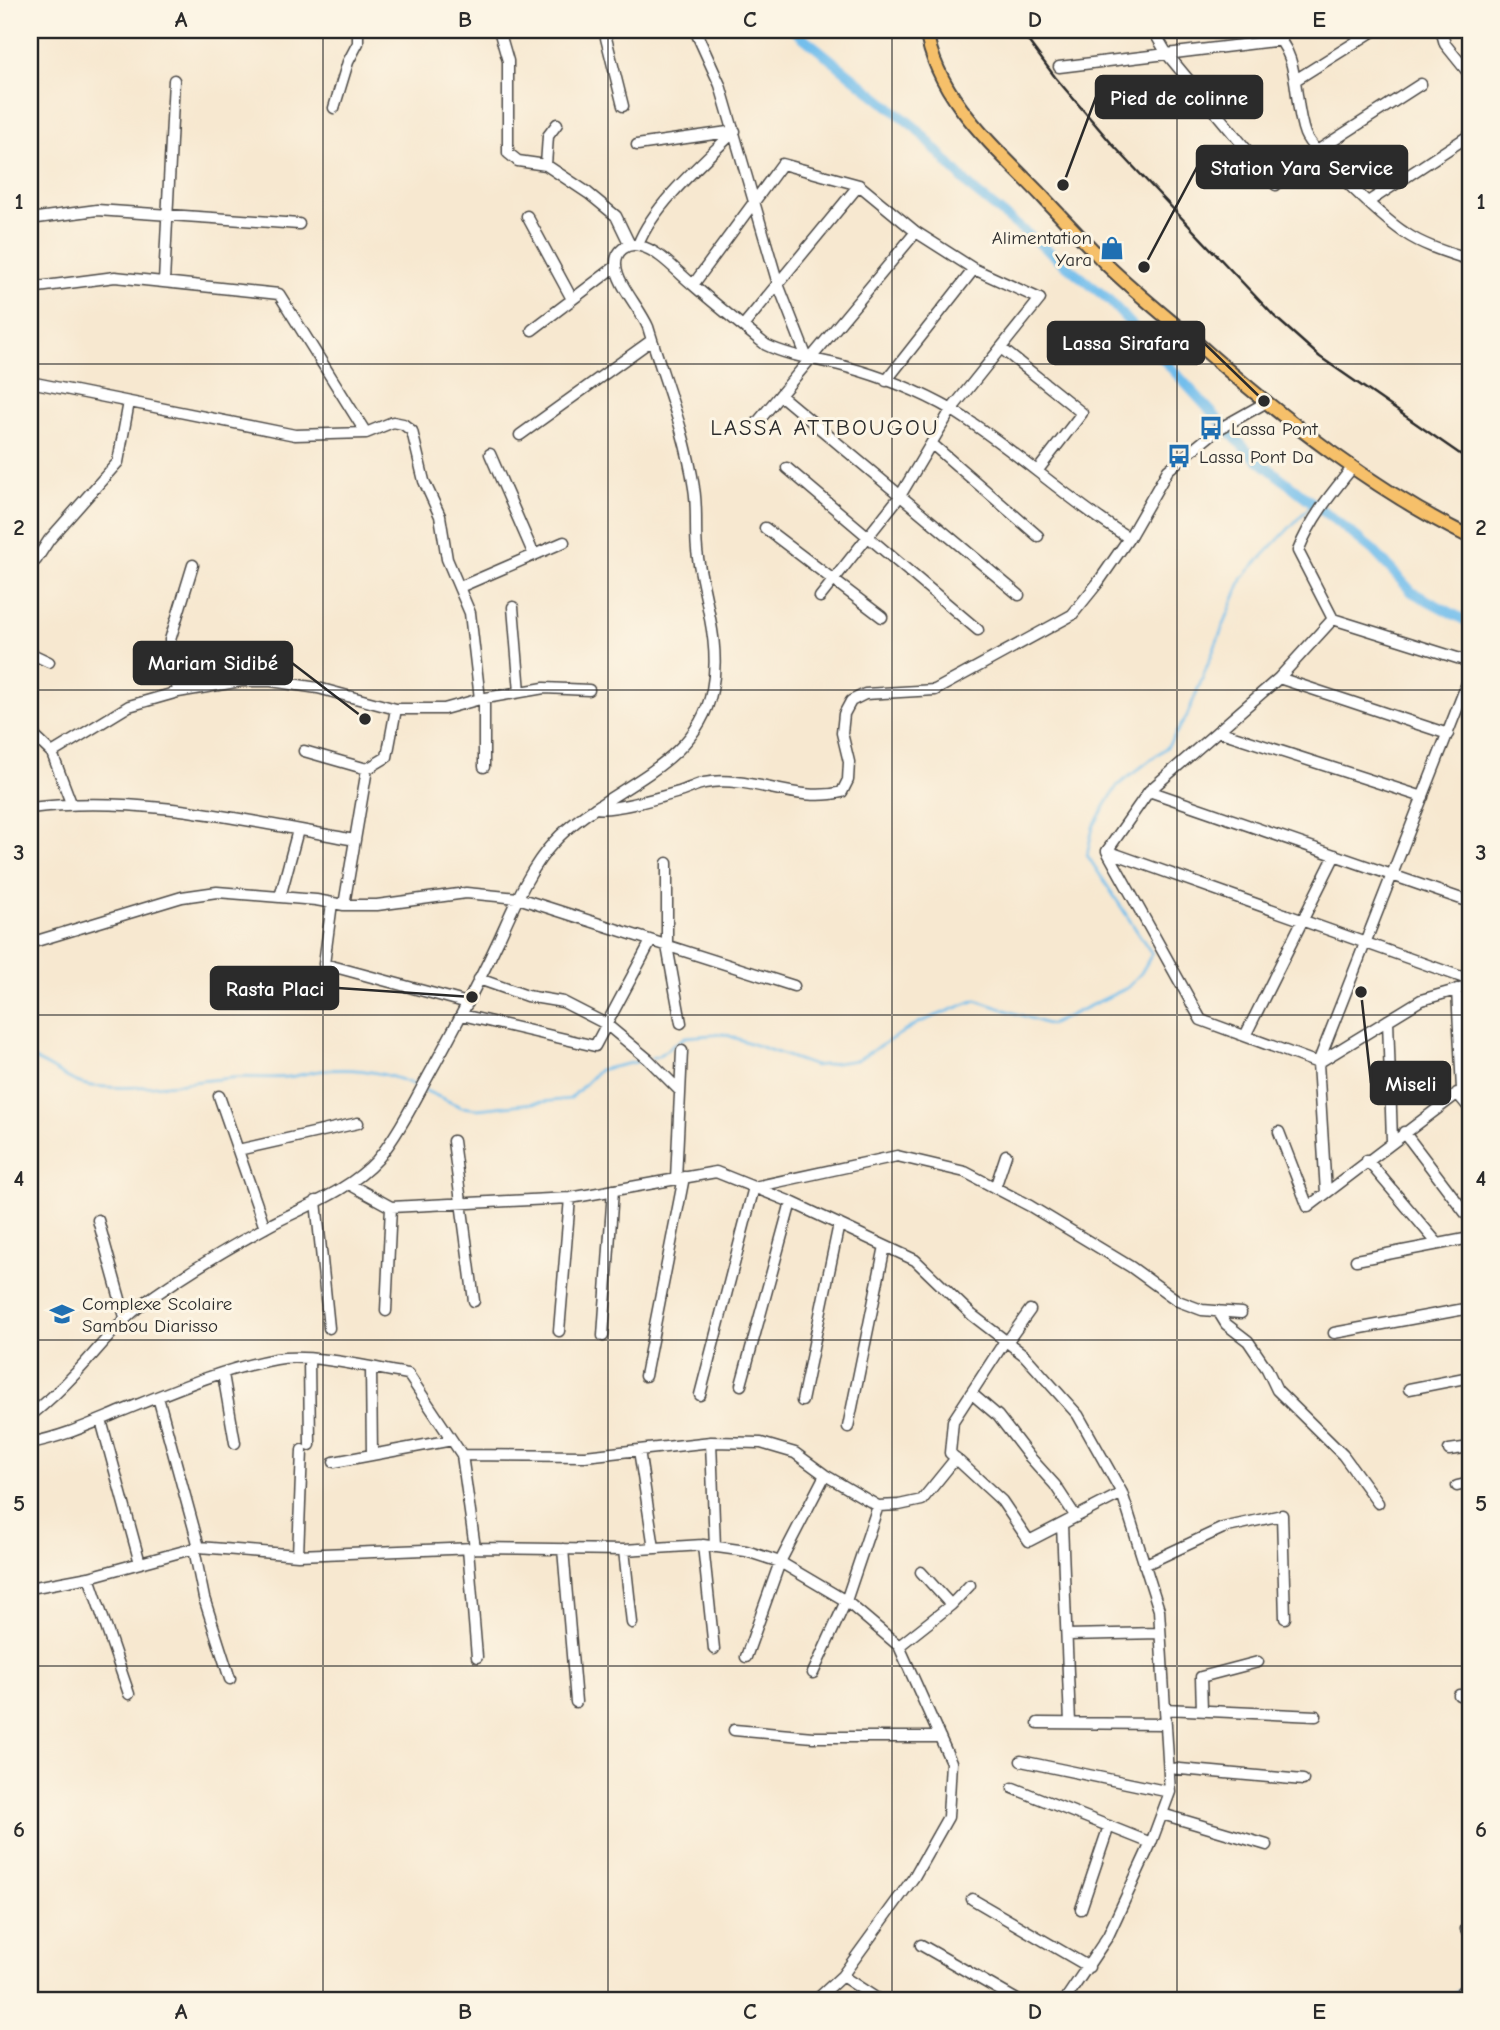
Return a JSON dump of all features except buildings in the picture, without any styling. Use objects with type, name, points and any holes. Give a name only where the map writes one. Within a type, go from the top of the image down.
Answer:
[{"type":"main road","points":[[926,30],[929,50],[944,85],[985,136],[1109,266],[1265,402],[1353,467],[1438,521],[1470,537]]},
{"type":"street","points":[[334,108],[348,62],[358,43],[358,30]]},
{"type":"street","points":[[499,30],[508,61],[508,153],[518,161],[546,165],[588,193],[617,216],[634,245],[660,257],[766,345],[783,353],[844,367],[886,381],[951,410],[1129,538]]},
{"type":"street","points":[[604,30],[623,106]]},
{"type":"street","points":[[695,30],[720,85],[778,284],[808,359]]},
{"type":"street","points":[[1153,30],[1167,54],[1276,185]]},
{"type":"street","points":[[1270,30],[1282,40],[1297,79],[1306,137],[1317,151],[1368,202],[1406,234],[1470,260]]},
{"type":"street","points":[[1297,79],[1375,30]]},
{"type":"street","points":[[1441,30],[1445,44],[1470,75]]},
{"type":"street","points":[[1059,67],[1282,40]]},
{"type":"street","points":[[164,282],[174,80]]},
{"type":"street","points":[[1317,151],[1421,84]]},
{"type":"street","points":[[546,165],[548,136],[557,124]]},
{"type":"street","points":[[637,145],[735,131]]},
{"type":"street","points":[[32,1414],[74,1376],[125,1317],[265,1228],[349,1184],[378,1158],[407,1114],[462,1015],[536,865],[554,842],[594,808],[652,772],[678,750],[693,733],[704,713],[712,693],[715,669],[712,626],[697,555],[695,491],[687,452],[642,311],[621,281],[615,267],[616,255],[623,247],[634,245],[645,227],[701,164],[735,131]]},
{"type":"street","points":[[1368,202],[1470,135]]},
{"type":"street","points":[[693,285],[782,164],[859,185],[916,232],[974,269],[1040,299],[951,410],[900,496],[820,597]]},
{"type":"street","points":[[743,326],[859,185]]},
{"type":"street","points":[[30,219],[97,210],[299,224]]},
{"type":"street","points":[[527,216],[572,299]]},
{"type":"street","points":[[751,430],[916,232]]},
{"type":"street","points":[[531,330],[615,267]]},
{"type":"street","points":[[886,381],[974,269]]},
{"type":"street","points":[[30,288],[115,277],[279,294],[366,433]]},
{"type":"street","points":[[520,435],[652,341]]},
{"type":"street","points":[[1001,348],[1082,413],[1038,470]]},
{"type":"street","points":[[30,382],[295,435],[366,433],[393,422],[403,424],[412,431],[424,481],[440,516],[447,559],[470,613],[482,699],[484,767]]},
{"type":"street","points":[[780,395],[1019,596]]},
{"type":"street","points":[[30,564],[118,463],[129,402]]},
{"type":"street","points":[[594,808],[602,809],[681,792],[704,783],[736,781],[799,794],[824,796],[842,792],[848,780],[849,762],[842,733],[844,714],[851,701],[864,694],[935,690],[1072,615],[1129,538],[1168,470],[1217,430],[1265,402]]},
{"type":"street","points":[[932,444],[1038,536]]},
{"type":"street","points":[[490,454],[534,555]]},
{"type":"street","points":[[1353,467],[1307,527],[1298,551],[1333,619],[1470,662]]},
{"type":"street","points":[[787,468],[978,630]]},
{"type":"street","points":[[765,528],[882,617]]},
{"type":"street","points":[[460,587],[564,542]]},
{"type":"street","points":[[178,692],[170,640],[193,565]]},
{"type":"street","points":[[513,607],[520,692]]},
{"type":"street","points":[[1107,851],[1149,790],[1279,678],[1333,619]]},
{"type":"street","points":[[30,653],[49,662]]},
{"type":"street","points":[[1326,1193],[1318,1063],[1470,676]]},
{"type":"street","points":[[1279,678],[1448,734]]},
{"type":"street","points":[[52,753],[129,706],[178,692],[241,681],[271,681],[318,688],[396,709],[444,709],[544,688],[589,690]]},
{"type":"street","points":[[304,751],[367,769],[387,757],[396,709]]},
{"type":"street","points":[[1217,731],[1423,797]]},
{"type":"street","points":[[30,732],[52,753],[71,803]]},
{"type":"street","points":[[344,905],[367,769]]},
{"type":"street","points":[[1149,790],[1470,902]]},
{"type":"street","points":[[30,808],[71,803],[184,810],[355,840]]},
{"type":"street","points":[[280,897],[298,830]]},
{"type":"street","points":[[1107,851],[1470,980]]},
{"type":"street","points":[[1107,851],[1201,1020],[1318,1063]]},
{"type":"street","points":[[1245,1036],[1335,855]]},
{"type":"street","points":[[667,863],[667,946],[681,1023]]},
{"type":"street","points":[[30,943],[182,897],[217,892],[344,905],[377,905],[466,893],[518,898],[794,986]]},
{"type":"street","points":[[332,903],[324,964],[468,1003]]},
{"type":"street","points":[[462,1015],[595,1046],[651,941]]},
{"type":"street","points":[[480,979],[527,996],[563,1002],[606,1024],[648,1059],[680,1091]]},
{"type":"street","points":[[1318,1063],[1421,1000],[1470,986]]},
{"type":"street","points":[[1457,989],[1463,1089],[1470,1109]]},
{"type":"street","points":[[1388,1020],[1392,1141]]},
{"type":"street","points":[[645,1376],[680,1178],[682,1051]]},
{"type":"street","points":[[1279,1132],[1308,1207],[1463,1089]]},
{"type":"street","points":[[219,1096],[265,1228]]},
{"type":"street","points":[[238,1150],[358,1123]]},
{"type":"street","points":[[1404,1132],[1470,1219]]},
{"type":"street","points":[[453,1141],[474,1301]]},
{"type":"street","points":[[995,1188],[1006,1155]]},
{"type":"street","points":[[754,1187],[897,1156],[965,1172],[1030,1206],[1131,1267],[1178,1301],[1202,1310],[1241,1313]]},
{"type":"street","points":[[1367,1160],[1437,1244]]},
{"type":"street","points":[[349,1184],[391,1207],[570,1198],[716,1172],[791,1202],[915,1260],[972,1315],[1024,1355],[1078,1415],[1122,1493],[1158,1610],[1170,1792],[1151,1843],[1108,1936],[1066,2000]]},
{"type":"street","points":[[700,1395],[754,1187]]},
{"type":"street","points":[[603,1336],[613,1190]]},
{"type":"street","points":[[559,1331],[570,1198]]},
{"type":"street","points":[[316,1201],[329,1328]]},
{"type":"street","points":[[741,1385],[791,1202]]},
{"type":"street","points":[[386,1311],[391,1207]]},
{"type":"street","points":[[98,1220],[125,1317]]},
{"type":"street","points":[[802,1401],[839,1224]]},
{"type":"street","points":[[1356,1260],[1470,1238]]},
{"type":"street","points":[[848,1427],[885,1246]]},
{"type":"street","points":[[1334,1333],[1470,1308]]},
{"type":"street","points":[[1030,1310],[953,1421],[950,1453],[1002,1501],[1029,1541],[1122,1493]]},
{"type":"street","points":[[1219,1311],[1226,1324],[1248,1341],[1267,1368],[1277,1390],[1343,1455],[1378,1503]]},
{"type":"street","points":[[30,1443],[59,1437],[158,1397],[276,1359],[309,1359],[408,1374],[462,1455],[472,1549],[477,1657]]},
{"type":"street","points":[[298,1555],[309,1359]]},
{"type":"street","points":[[371,1368],[372,1455]]},
{"type":"street","points":[[223,1374],[235,1443]]},
{"type":"street","points":[[1409,1389],[1470,1377]]},
{"type":"street","points":[[971,1393],[998,1416],[1055,1485],[1076,1517]]},
{"type":"street","points":[[158,1397],[197,1548],[204,1598],[230,1679]]},
{"type":"street","points":[[30,1401],[32,1414]]},
{"type":"street","points":[[101,1420],[140,1563]]},
{"type":"street","points":[[334,1462],[452,1440]]},
{"type":"street","points":[[462,1455],[585,1456],[710,1442],[761,1443],[794,1453],[878,1506],[922,1500],[956,1458]]},
{"type":"street","points":[[710,1442],[715,1547]]},
{"type":"street","points":[[1449,1450],[1470,1447]]},
{"type":"street","points":[[639,1450],[653,1548]]},
{"type":"street","points":[[746,1657],[780,1562],[825,1475]]},
{"type":"street","points":[[1457,1486],[1470,1483]]},
{"type":"street","points":[[813,1673],[846,1601],[878,1506]]},
{"type":"street","points":[[1143,1565],[1223,1528],[1282,1515],[1284,1618]]},
{"type":"street","points":[[1062,1524],[1070,1723]]},
{"type":"street","points":[[703,1545],[714,1649]]},
{"type":"street","points":[[30,1588],[89,1577],[197,1548],[298,1555],[472,1549],[624,1550],[703,1545],[746,1551],[780,1562],[846,1601],[899,1646],[951,1762],[948,1817],[914,1877],[842,1976],[816,2000]]},
{"type":"street","points":[[563,1549],[576,1702]]},
{"type":"street","points":[[624,1550],[632,1623]]},
{"type":"street","points":[[921,1572],[951,1605]]},
{"type":"street","points":[[89,1577],[129,1694]]},
{"type":"street","points":[[899,1646],[951,1605],[970,1586]]},
{"type":"street","points":[[1067,1635],[1160,1633]]},
{"type":"street","points":[[1202,1710],[1201,1677],[1258,1662]]},
{"type":"street","points":[[1459,1695],[1470,1697]]},
{"type":"street","points":[[1165,1709],[1317,1716]]},
{"type":"street","points":[[1038,1723],[1166,1724]]},
{"type":"street","points":[[734,1730],[813,1737],[940,1737]]},
{"type":"street","points":[[1021,1761],[1170,1792]]},
{"type":"street","points":[[1169,1768],[1303,1780]]},
{"type":"street","points":[[1013,1788],[1151,1843]]},
{"type":"street","points":[[1162,1815],[1268,1845]]},
{"type":"street","points":[[1081,1909],[1110,1826]]},
{"type":"street","points":[[972,1899],[1089,1967]]},
{"type":"street","points":[[921,1945],[1017,2000]]},
{"type":"street","points":[[842,1976],[879,2000]]},
{"type":"waterway","points":[[794,30],[916,128],[972,189],[1108,299],[1249,453],[1373,550],[1412,592],[1470,623]]},
{"type":"waterway","points":[[651,1058],[685,1037],[724,1034],[815,1066],[857,1060],[918,1023],[976,1000],[1050,1025],[1127,988],[1141,973],[1152,954],[1087,855],[1093,827],[1117,786],[1167,747],[1187,716],[1243,577],[1313,503]]},
{"type":"waterway","points":[[30,1058],[75,1081],[92,1086],[144,1087],[237,1077],[288,1077],[345,1070],[382,1074],[418,1087]]},
{"type":"waterway","points":[[424,1090],[461,1107],[478,1109],[570,1099],[599,1070],[645,1060]]},
{"type":"waterway","points":[[1464,1987],[1470,1983]]},
{"type":"waterway","points":[[1444,2000],[1458,1991]]},
{"type":"railway","points":[[1020,30],[1055,77],[1112,144],[1274,316],[1320,357],[1470,461]]},
{"type":"place","name":"Pied de colinne","points":[[1063,185]]},
{"type":"place","name":"Alimentation Yara","points":[[1112,248]]},
{"type":"place","name":"Station Yara Service","points":[[1144,267]]},
{"type":"place","name":"Lassa Sirafara","points":[[1264,401]]},
{"type":"place","name":"Lassa Pont","points":[[1211,428]]},
{"type":"place","name":"Lassa Pont Da","points":[[1179,456]]},
{"type":"place","name":"Mariam Sidibé","points":[[365,719]]},
{"type":"place","name":"Miseli","points":[[1361,992]]},
{"type":"place","name":"Rasta Placi","points":[[472,997]]},
{"type":"place","name":"Complexe Scolaire Sambou Diarisso","points":[[62,1314]]},
{"type":"district","name":"LASSA ATTBOUGOU","points":[[825,427]]}]
